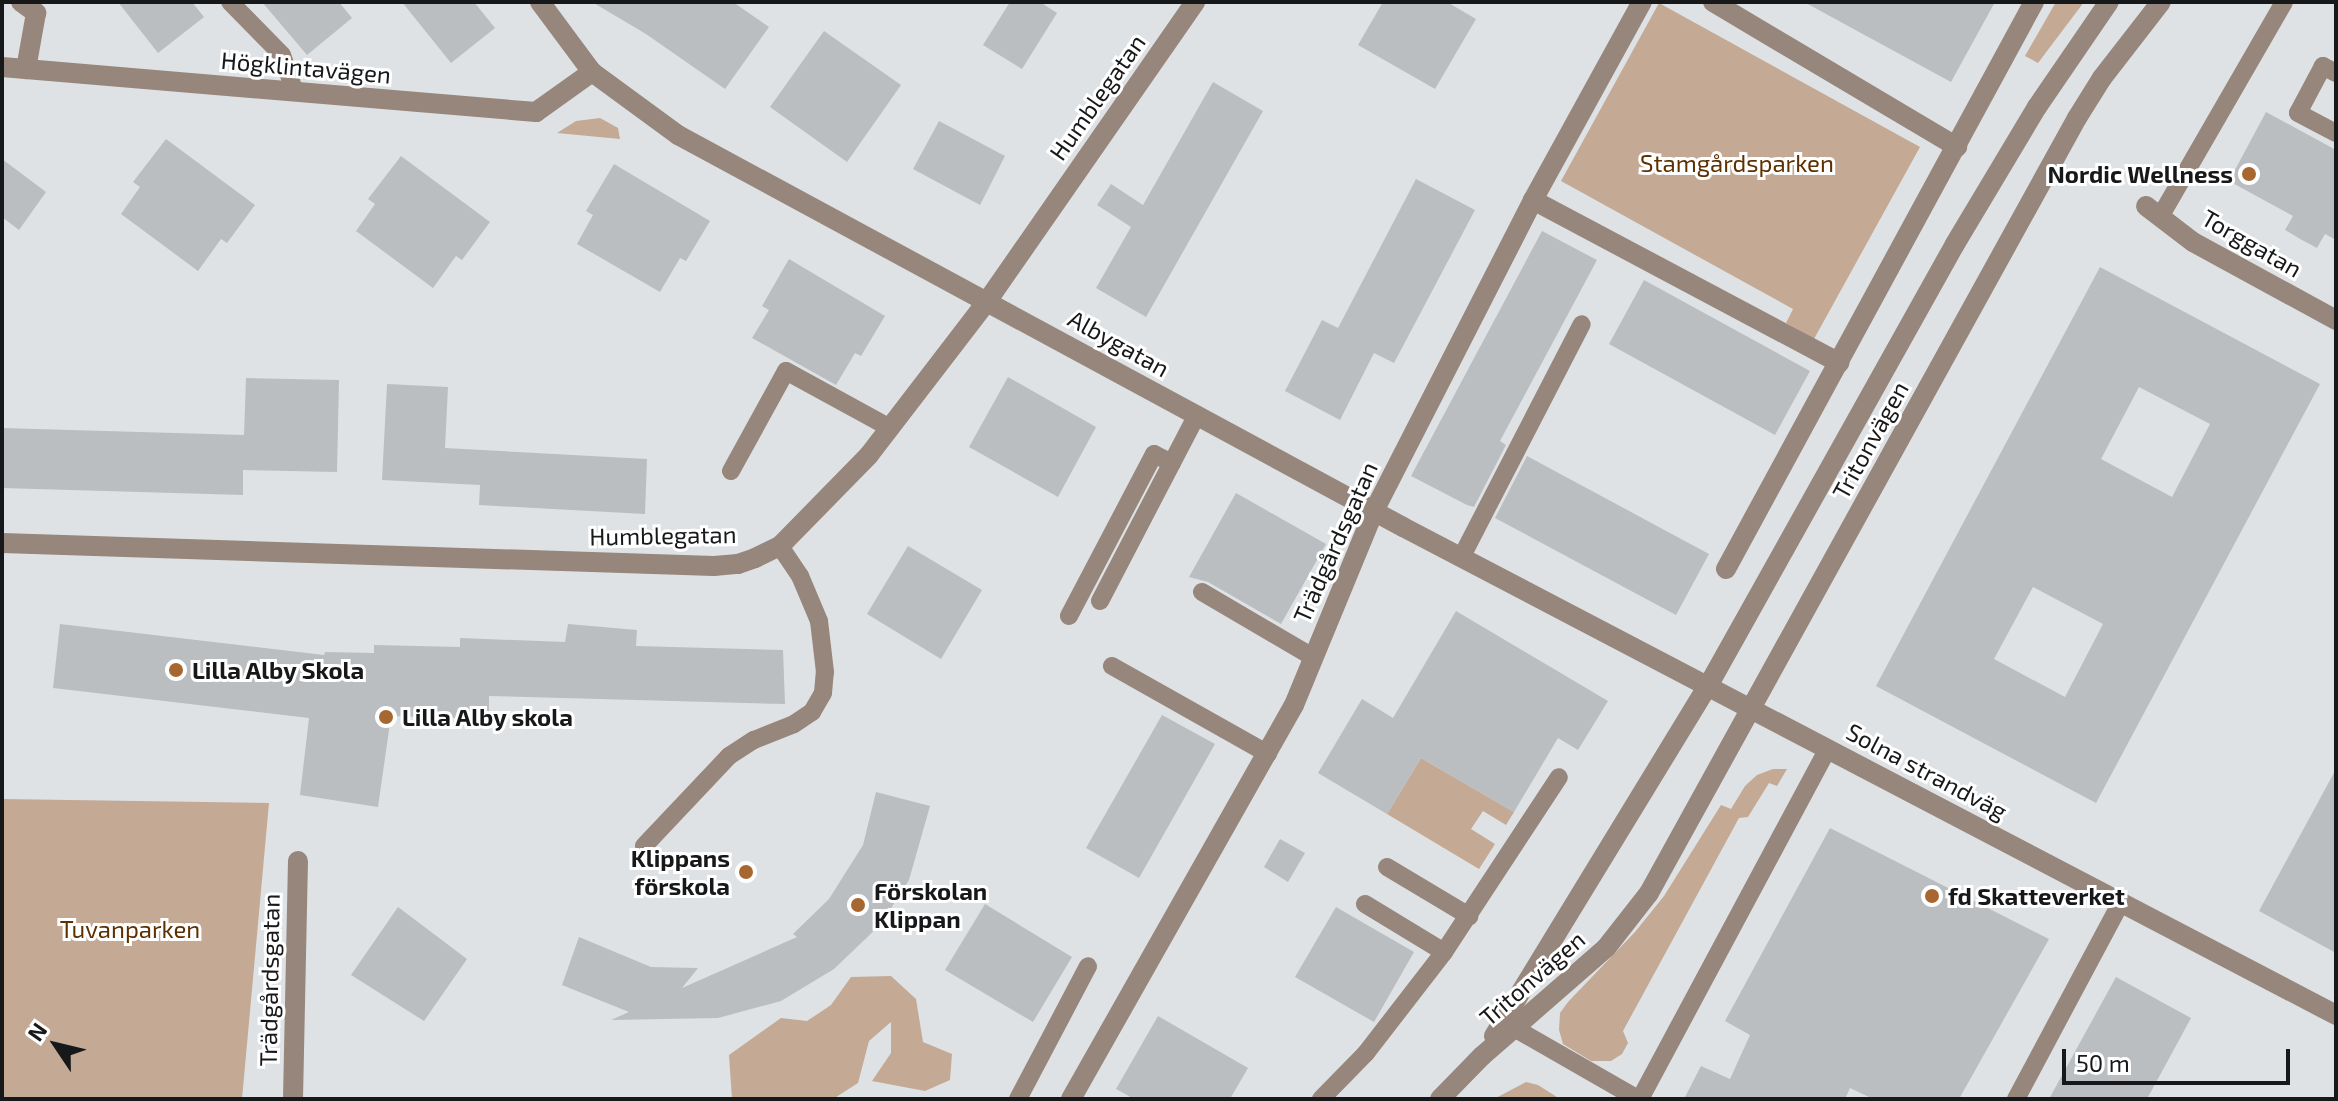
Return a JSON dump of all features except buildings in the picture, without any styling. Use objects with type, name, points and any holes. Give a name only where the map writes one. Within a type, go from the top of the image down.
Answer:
[{"type":"street","points":[[21,2],[36,13],[26,69]]},
{"type":"street","name":"Albygatan","points":[[540,2],[592,72],[678,135],[1461,558],[1708,686]]},
{"type":"street","name":"Humblegatan","points":[[2,543],[714,566],[738,564],[780,546],[838,490],[988,300],[1195,2]]},
{"type":"street","name":"Trädgårdsgatan","points":[[1071,1099],[1294,705],[1374,511],[1533,200],[1642,2]]},
{"type":"street","points":[[1713,2],[1957,147]]},
{"type":"street","points":[[1726,569],[2034,2]]},
{"type":"street","name":"Tritonvägen","points":[[1482,1056],[1708,686],[1955,244],[2037,107],[2109,2]]},
{"type":"street","name":"Tritonvägen","points":[[1482,1056],[1606,948],[1649,893],[2077,118],[2102,78],[2161,2]]},
{"type":"street","name":"Högklintavägen","points":[[2,67],[536,112],[592,72]]},
{"type":"street","points":[[1533,200],[1839,363]]},
{"type":"street","name":"Torggatan","points":[[2153,212],[2193,242],[2336,320]]},
{"type":"street","name":"Solna strandväg","points":[[1708,686],[2336,1015]]},
{"type":"street","name":"Trädgårdsgatan","points":[[293,1099],[298,861]]},
{"type":"street","points":[[1440,1099],[1482,1056]]},
{"type":"lane","points":[[230,2],[282,55],[295,92]]},
{"type":"lane","points":[[2153,212],[2284,2]]},
{"type":"lane","points":[[2336,73],[2323,66],[2298,113],[2336,133]]},
{"type":"lane","points":[[1461,558],[1582,324]]},
{"type":"lane","points":[[731,471],[786,371],[890,428]]},
{"type":"lane","points":[[1100,601],[1197,415]]},
{"type":"lane","points":[[1069,616],[1154,454],[1172,463]]},
{"type":"lane","points":[[644,846],[729,756],[754,740],[780,736],[812,712],[823,693],[825,672],[819,621],[800,576],[780,546]]},
{"type":"lane","points":[[1202,592],[1313,657]]},
{"type":"lane","points":[[1112,666],[1268,754]]},
{"type":"lane","points":[[1514,1028],[1639,1099],[1828,749]]},
{"type":"lane","points":[[1321,1099],[1366,1053],[1444,952],[1559,777]]},
{"type":"lane","points":[[1387,867],[1469,916]]},
{"type":"lane","points":[[2016,1099],[2121,902]]},
{"type":"lane","points":[[1365,904],[1444,952]]},
{"type":"lane","points":[[1018,1099],[1088,966]]},
{"type":"green space","points":[[2056,2],[2084,2],[2038,63],[2025,56]]},
{"type":"green space","name":"Stamgårdsparken","points":[[1659,3],[1920,147],[1814,339],[1786,323],[1793,309],[1561,181]]},
{"type":"green space","points":[[600,118],[618,128],[620,139],[557,133],[576,121]]},
{"type":"green space","points":[[1421,758],[1514,812],[1506,825],[1483,811],[1471,829],[1495,844],[1479,869],[1387,814]]},
{"type":"green space","points":[[1773,769],[1787,769],[1777,786],[1769,783],[1748,817],[1739,818],[1623,1031],[1628,1043],[1622,1054],[1611,1061],[1591,1061],[1563,1044],[1559,1030],[1560,1013],[1568,1002],[1635,932],[1664,896],[1721,805],[1731,809],[1745,786],[1757,775]]},
{"type":"green space","name":"Tuvanparken","points":[[2,799],[269,803],[242,1099],[2,1099]]},
{"type":"green space","points":[[891,976],[916,999],[923,1042],[952,1054],[950,1080],[925,1091],[872,1081],[891,1053],[891,1022],[869,1041],[858,1083],[833,1099],[732,1099],[729,1055],[781,1018],[807,1021],[831,1005],[851,977]]},
{"type":"green space","points":[[1526,1082],[1538,1085],[1560,1099],[1494,1099]]},
{"type":"place","name":"Nordic Wellness","points":[[2249,174]]},
{"type":"place","name":"Lilla Alby Skola","points":[[176,670]]},
{"type":"place","name":"Lilla Alby skola","points":[[386,717]]},
{"type":"place","name":"Klippans förskola","points":[[746,872]]},
{"type":"place","name":"fd Skatteverket","points":[[1932,896]]},
{"type":"place","name":"Förskolan Klippan","points":[[858,905]]}]
